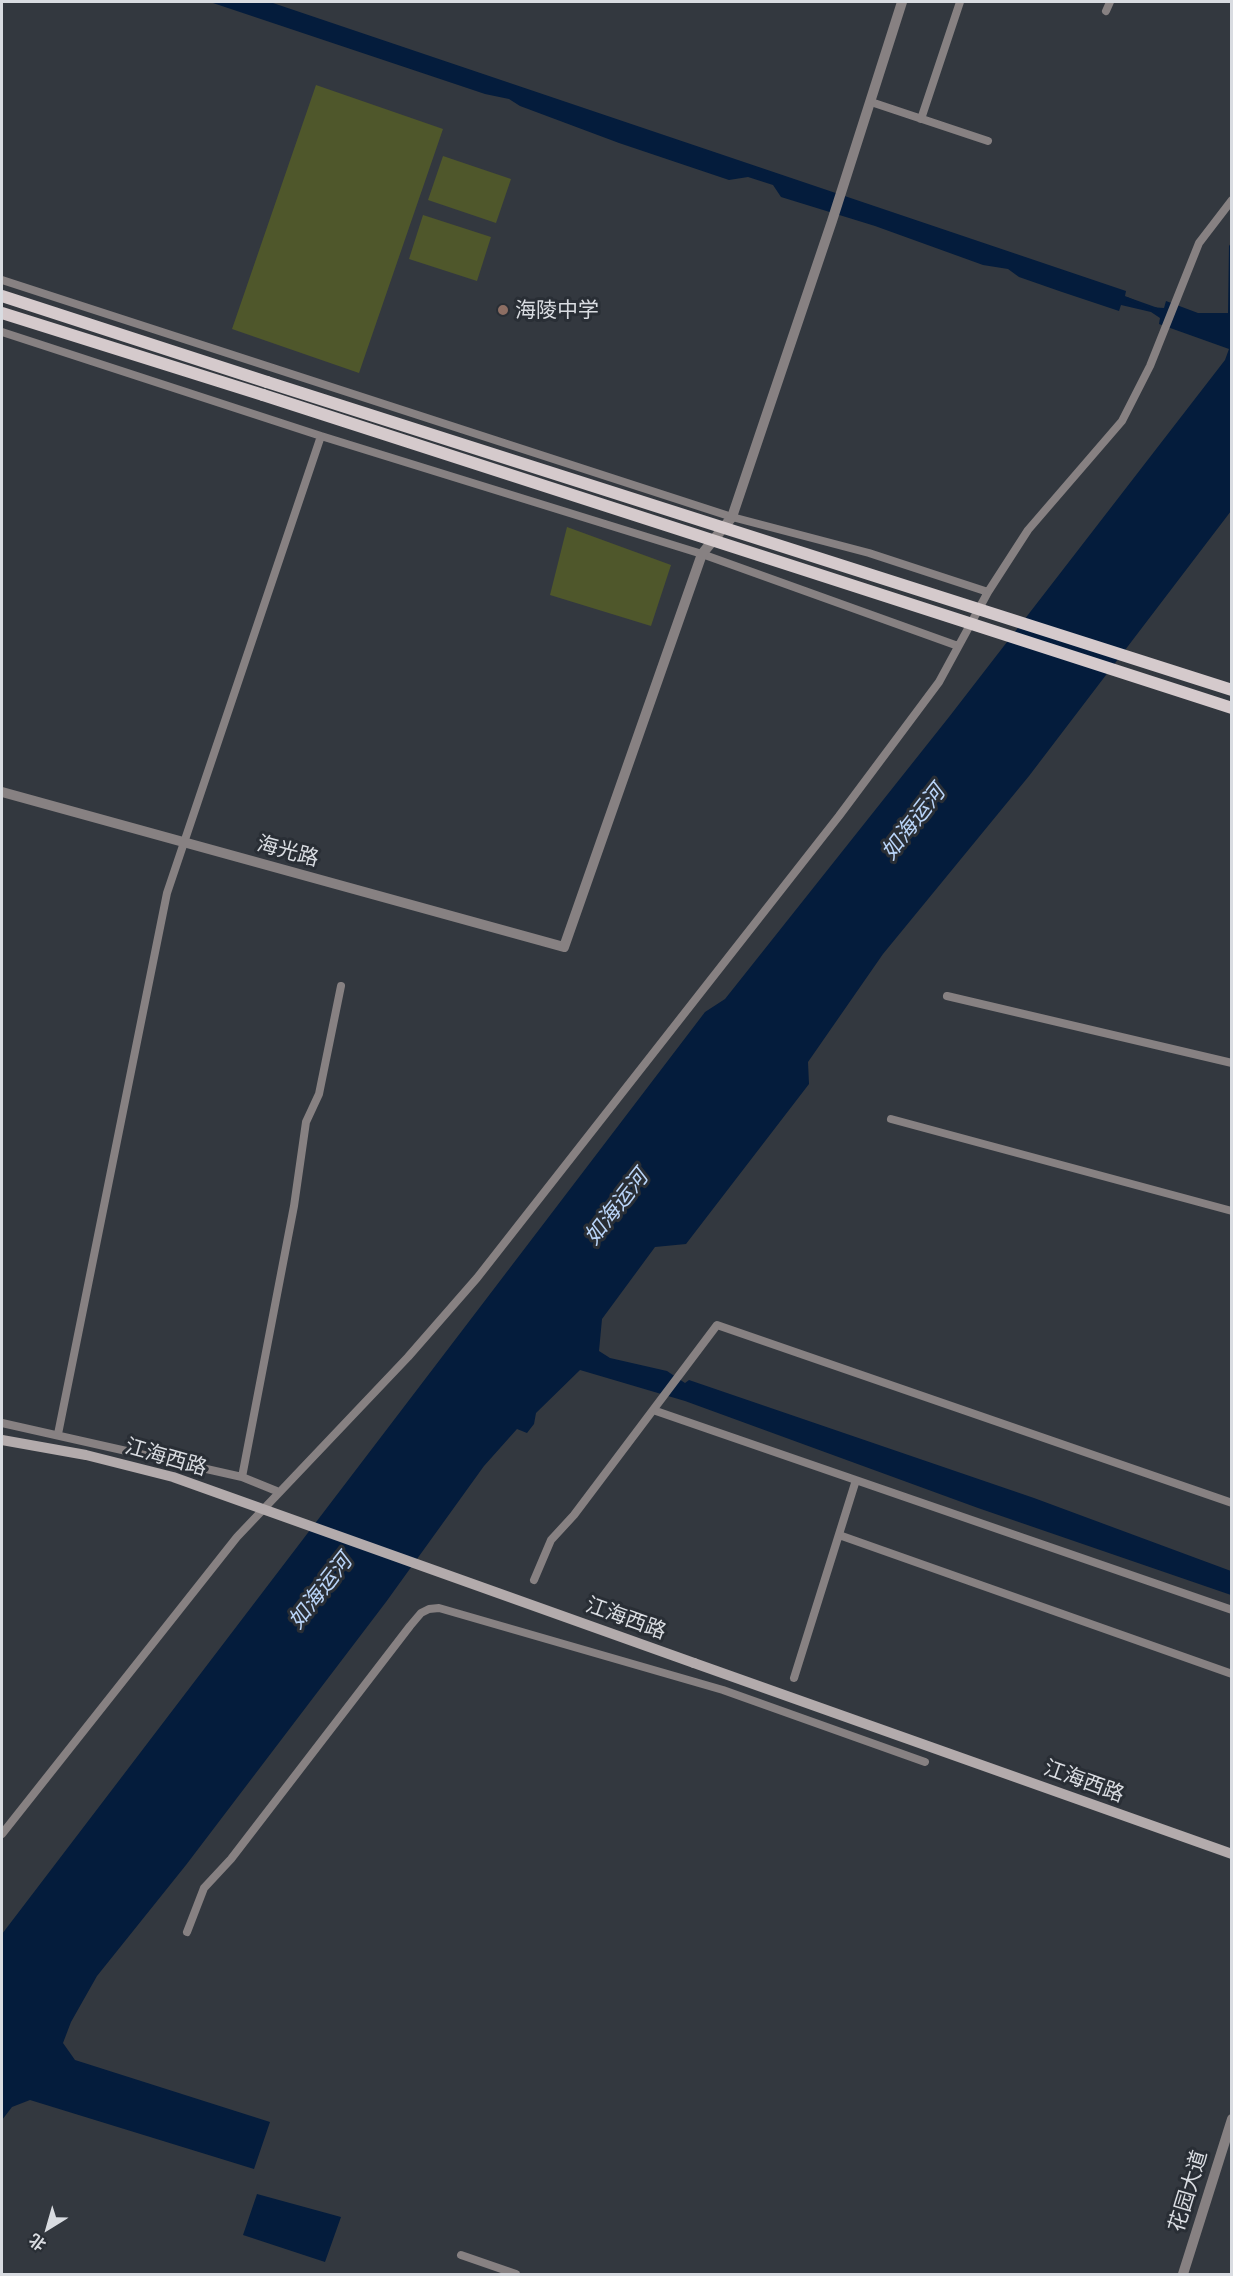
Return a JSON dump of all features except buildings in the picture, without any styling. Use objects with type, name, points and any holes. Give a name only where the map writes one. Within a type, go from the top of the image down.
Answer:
[{"type":"main road","points":[[2,296],[1232,690]]},
{"type":"main road","points":[[2,313],[1232,708]]},
{"type":"main road","name":"江海西路","points":[[2,1440],[86,1455],[173,1477],[1232,1854]]},
{"type":"street","points":[[702,554],[732,517],[832,221],[902,2]]},
{"type":"street","points":[[921,119],[960,2]]},
{"type":"street","points":[[1106,11],[1110,2]]},
{"type":"street","points":[[871,102],[988,141]]},
{"type":"street","points":[[2,1834],[214,1565],[279,1492],[408,1357],[477,1278],[839,816],[939,682],[988,592],[1028,530],[1122,421],[1150,366],[1199,243],[1232,200]]},
{"type":"street","points":[[2,280],[732,517],[869,553],[988,592]]},
{"type":"street","points":[[2,332],[321,436],[702,554],[958,646]]},
{"type":"street","points":[[58,1434],[167,893],[321,436]]},
{"type":"street","name":"海光路","points":[[2,792],[564,947],[702,554]]},
{"type":"street","points":[[242,1477],[294,1206],[306,1122],[319,1094],[341,986]]},
{"type":"street","points":[[947,996],[1232,1063]]},
{"type":"street","points":[[891,1119],[1232,1210]]},
{"type":"street","points":[[534,1580],[551,1540],[574,1515],[717,1325],[1232,1503]]},
{"type":"street","points":[[653,1410],[1232,1610]]},
{"type":"street","points":[[2,1423],[242,1477],[279,1492]]},
{"type":"street","points":[[794,1678],[856,1480]]},
{"type":"street","points":[[839,1534],[1232,1674]]},
{"type":"street","points":[[187,1932],[204,1888],[231,1858],[410,1626],[421,1613],[429,1609],[438,1608],[723,1690],[924,1762]]},
{"type":"street","name":"花园大道","points":[[1183,2274],[1232,2119]]},
{"type":"street","points":[[461,2255],[516,2274]]},
{"type":"green space","points":[[316,85],[443,129],[359,373],[232,329]]},
{"type":"green space","points":[[443,156],[511,179],[496,223],[428,200]]},
{"type":"green space","points":[[423,215],[491,237],[477,281],[409,259]]},
{"type":"green space","points":[[567,527],[671,565],[651,626],[550,595]]},
{"type":"water","name":"如海运河","points":[[210,2],[270,2],[1126,291],[1125,296],[1150,307],[1164,308],[1166,301],[1198,313],[1228,313],[1229,246],[1231,243],[1231,511],[1029,776],[883,954],[808,1062],[809,1084],[686,1244],[655,1247],[602,1319],[599,1351],[610,1358],[667,1371],[685,1383],[689,1380],[1034,1498],[1231,1571],[1231,1595],[978,1508],[685,1401],[580,1370],[536,1413],[534,1424],[527,1433],[517,1429],[484,1466],[386,1602],[186,1865],[97,1976],[71,2022],[63,2043],[75,2060],[270,2122],[254,2169],[30,2100],[12,2107],[2,2120],[2,1934],[705,1012],[725,999],[949,717],[1225,360],[1229,349],[1159,324],[1160,318],[1151,312],[1121,305],[1119,311],[1019,277],[1008,269],[983,265],[875,226],[781,197],[773,185],[748,177],[729,180],[619,143],[520,106],[509,99],[485,94]]},
{"type":"water","points":[[257,2194],[341,2217],[325,2262],[243,2235]]},
{"type":"waterway","points":[[1128,299],[1156,309]]},
{"type":"place","name":"海陵中学","points":[[503,310]]}]
